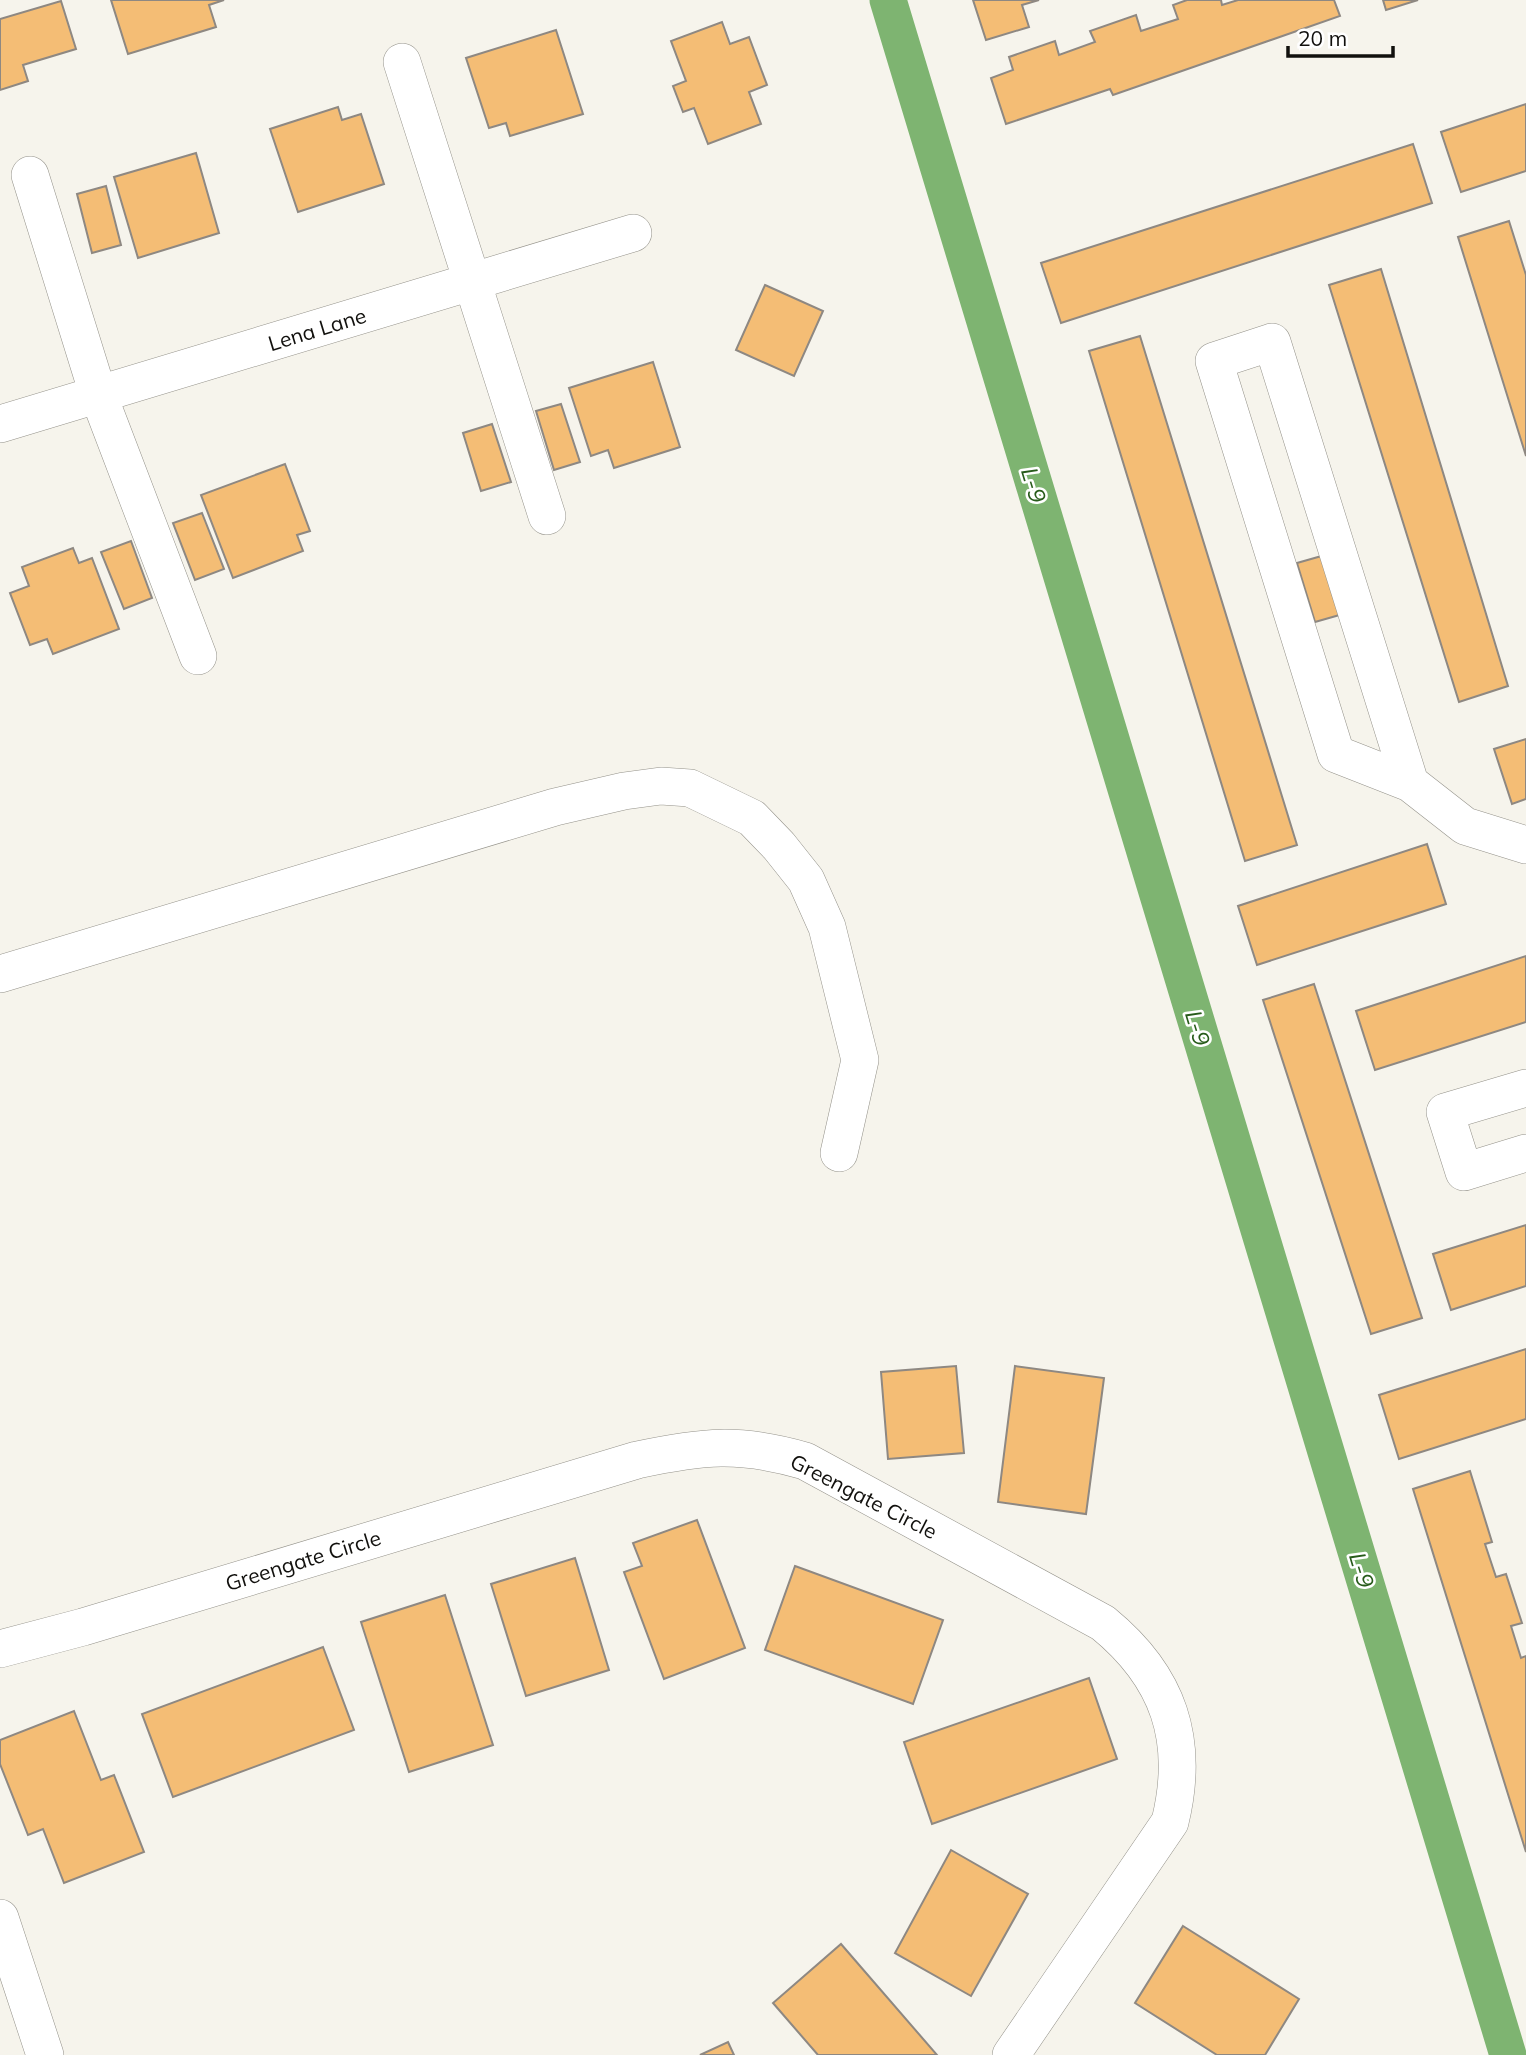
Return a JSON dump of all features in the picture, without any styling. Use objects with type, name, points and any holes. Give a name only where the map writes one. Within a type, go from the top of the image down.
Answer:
[{"type":"street","points":[[402,62],[547,516]]},
{"type":"street","points":[[30,174],[98,394],[198,656]]},
{"type":"street","name":"Lena Lane","points":[[0,424],[633,233]]},
{"type":"street","points":[[1410,783],[1272,342],[1214,361],[1336,754],[1410,783],[1465,826],[1526,845]]},
{"type":"street","points":[[0,974],[555,807],[624,791],[661,786],[690,788],[752,818],[806,880],[827,927],[860,1060],[839,1153]]},
{"type":"street","points":[[1526,1088],[1445,1112],[1464,1172],[1526,1153]]},
{"type":"street","name":"Greengate Circle","points":[[0,1649],[83,1627],[637,1460],[690,1448],[720,1447],[777,1453],[805,1461],[1103,1623],[1124,1640],[1143,1661],[1170,1711],[1177,1738],[1179,1766],[1177,1795],[1170,1822],[1011,2055]]},
{"type":"street","points":[[0,1918],[45,2055]]},
{"type":"building","points":[[111,0],[224,0],[209,5],[216,27],[128,54]]},
{"type":"building","points":[[973,0],[1039,0],[1022,5],[1029,27],[986,40]]},
{"type":"building","points":[[1187,0],[1221,0],[1222,5],[1238,0],[1334,0],[1340,16],[1113,95],[1110,89],[1006,124],[991,78],[1013,70],[1009,57],[1055,41],[1059,55],[1095,42],[1090,31],[1136,15],[1141,31],[1178,19],[1173,5]]},
{"type":"building","points":[[1383,0],[1418,0],[1386,10]]},
{"type":"building","points":[[61,1],[76,49],[23,65],[28,81],[0,90],[0,19]]},
{"type":"building","points":[[722,22],[730,44],[749,37],[767,85],[749,92],[761,124],[708,144],[694,108],[683,112],[673,86],[686,81],[671,41]]},
{"type":"building","points":[[556,30],[583,114],[510,136],[506,123],[489,128],[466,58]]},
{"type":"building","points":[[1526,104],[1526,171],[1461,192],[1441,132]]},
{"type":"building","points":[[338,107],[342,120],[361,114],[384,184],[298,212],[270,129]]},
{"type":"building","points":[[1413,144],[1432,203],[1061,323],[1041,263]]},
{"type":"building","points":[[196,153],[219,233],[138,258],[114,177]]},
{"type":"building","points":[[106,186],[121,245],[92,253],[77,194]]},
{"type":"building","points":[[1509,221],[1526,275],[1526,456],[1458,237]]},
{"type":"building","points":[[1381,269],[1508,686],[1459,702],[1329,285]]},
{"type":"building","points":[[765,285],[823,311],[794,376],[736,350]]},
{"type":"building","points":[[1140,336],[1297,845],[1245,861],[1089,351]]},
{"type":"building","points":[[653,362],[680,447],[614,468],[608,450],[591,456],[569,388]]},
{"type":"building","points":[[561,404],[580,462],[554,470],[536,411]]},
{"type":"building","points":[[492,424],[511,482],[481,491],[463,433]]},
{"type":"building","points":[[285,464],[310,531],[297,535],[303,551],[233,578],[201,495]]},
{"type":"building","points":[[202,513],[224,569],[195,580],[173,523]]},
{"type":"building","points":[[131,541],[152,598],[124,609],[101,552]]},
{"type":"building","points":[[73,548],[79,563],[92,558],[119,629],[53,654],[47,639],[30,645],[10,593],[29,586],[22,567]]},
{"type":"building","points":[[1325,555],[1343,614],[1315,622],[1297,563]]},
{"type":"building","points":[[1526,739],[1526,799],[1512,804],[1494,749]]},
{"type":"building","points":[[1427,844],[1446,904],[1257,965],[1238,906]]},
{"type":"building","points":[[1526,956],[1526,1022],[1375,1070],[1356,1011]]},
{"type":"building","points":[[1314,984],[1422,1318],[1371,1334],[1263,1000]]},
{"type":"building","points":[[1526,1225],[1526,1286],[1451,1310],[1433,1254]]},
{"type":"building","points":[[1526,1349],[1526,1419],[1399,1459],[1379,1395]]},
{"type":"building","points":[[956,1366],[964,1453],[888,1459],[881,1372]]},
{"type":"building","points":[[1015,1366],[1104,1378],[1086,1514],[998,1502]]},
{"type":"building","points":[[1470,1471],[1492,1542],[1485,1544],[1496,1577],[1506,1574],[1522,1623],[1511,1626],[1521,1658],[1526,1656],[1526,1852],[1413,1489]]},
{"type":"building","points":[[697,1520],[745,1648],[664,1679],[624,1572],[642,1566],[633,1543]]},
{"type":"building","points":[[575,1558],[609,1670],[526,1696],[491,1584]]},
{"type":"building","points":[[795,1566],[943,1620],[913,1704],[765,1650]]},
{"type":"building","points":[[445,1595],[493,1745],[409,1772],[361,1622]]},
{"type":"building","points":[[323,1647],[354,1730],[173,1797],[142,1714]]},
{"type":"building","points":[[1089,1678],[1117,1759],[932,1824],[904,1742]]},
{"type":"building","points":[[74,1711],[101,1780],[114,1775],[144,1852],[64,1883],[43,1829],[28,1835],[0,1764],[0,1740]]},
{"type":"building","points":[[951,1850],[1028,1894],[971,1996],[895,1953]]},
{"type":"building","points":[[1183,1926],[1299,1999],[1265,2055],[1217,2055],[1135,2003]]},
{"type":"building","points":[[841,1944],[937,2055],[818,2055],[773,2003]]},
{"type":"building","points":[[728,2042],[734,2055],[700,2055]]},
{"type":"waterway","name":"L-9","points":[[888,0],[1508,2055]]}]
